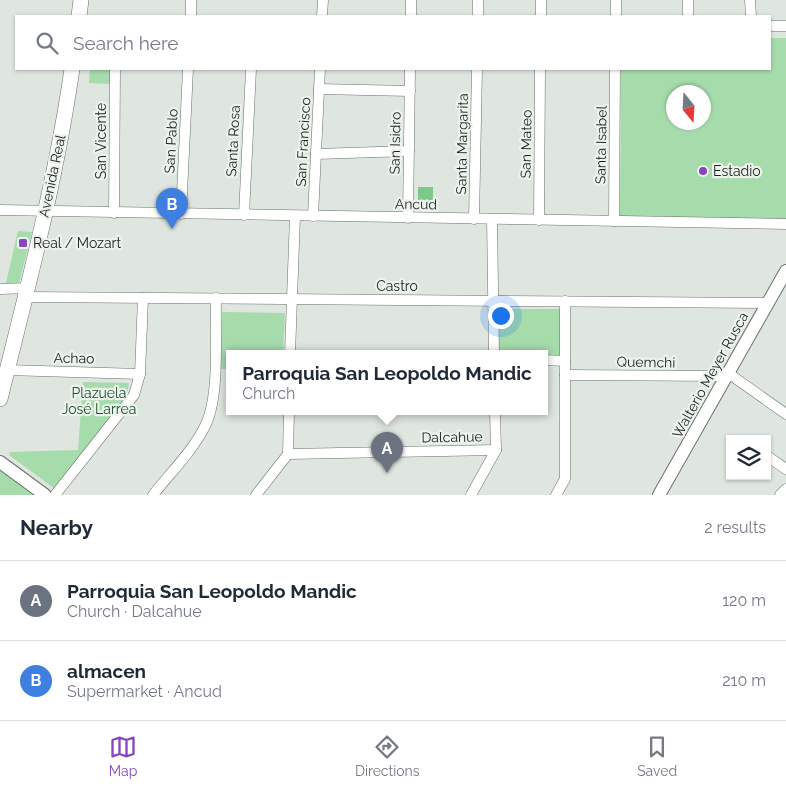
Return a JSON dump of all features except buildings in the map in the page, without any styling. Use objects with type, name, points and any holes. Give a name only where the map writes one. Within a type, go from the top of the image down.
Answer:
[{"type":"main road","points":[[79,15],[81,0]]},
{"type":"main road","name":"Avenida Real","points":[[0,399],[28,293],[66,109],[72,70]]},
{"type":"street","points":[[190,15],[191,0]]},
{"type":"street","points":[[322,15],[323,0]]},
{"type":"street","points":[[411,0],[411,15]]},
{"type":"street","points":[[478,0],[478,15]]},
{"type":"street","points":[[541,0],[541,15]]},
{"type":"street","points":[[616,0],[616,15]]},
{"type":"street","points":[[688,0],[688,15]]},
{"type":"street","points":[[750,0],[751,15]]},
{"type":"street","points":[[771,26],[786,26]]},
{"type":"street","name":"San Vicente","points":[[114,213],[115,70]]},
{"type":"street","name":"San Pablo","points":[[181,214],[188,70]]},
{"type":"street","name":"Santa Rosa","points":[[244,215],[250,70]]},
{"type":"street","name":"San Francisco","points":[[313,216],[320,70]]},
{"type":"street","name":"San Isidro","points":[[408,218],[410,70]]},
{"type":"street","name":"Santa Margarita","points":[[474,219],[477,70]]},
{"type":"street","name":"San Mateo","points":[[538,220],[540,70]]},
{"type":"street","name":"Santa Isabel","points":[[614,221],[615,70]]},
{"type":"street","points":[[319,89],[410,91]]},
{"type":"street","points":[[316,154],[409,151]]},
{"type":"street","name":"Ancud","points":[[0,210],[786,224]]},
{"type":"street","points":[[290,350],[295,216]]},
{"type":"street","points":[[492,219],[494,350]]},
{"type":"street","name":"Walterio Meyer Rusca","points":[[659,495],[786,271]]},
{"type":"street","name":"Castro","points":[[0,289],[28,293],[143,298],[768,303]]},
{"type":"street","points":[[55,495],[132,401],[140,374],[143,298]]},
{"type":"street","points":[[153,495],[201,434],[209,418],[214,399],[216,298]]},
{"type":"street","points":[[556,495],[565,479],[565,301]]},
{"type":"street","points":[[548,360],[565,361]]},
{"type":"street","name":"Achao","points":[[7,370],[140,374]]},
{"type":"street","name":"Quemchi","points":[[565,375],[727,375]]},
{"type":"street","points":[[727,375],[786,414]]},
{"type":"street","points":[[256,495],[288,454],[289,415]]},
{"type":"street","points":[[470,495],[496,450],[495,415]]},
{"type":"street","name":"Dalcahue","points":[[288,454],[496,450]]},
{"type":"street","points":[[771,459],[786,469]]},
{"type":"street","points":[[0,462],[45,495]]},
{"type":"street","points":[[780,495],[786,489]]},
{"type":"green space","name":"Estadio","points":[[771,38],[786,38],[786,220],[620,219],[621,70],[771,70]]},
{"type":"green space","points":[[90,70],[111,70],[112,84],[89,83]]},
{"type":"green space","points":[[18,231],[32,232],[19,283],[6,283]]},
{"type":"green space","points":[[499,309],[560,309],[560,355],[548,355],[548,350],[499,350]]},
{"type":"green space","points":[[222,312],[285,313],[283,350],[226,350],[226,369],[221,369]]},
{"type":"green space","name":"Plazuela José Larrea","points":[[83,382],[129,383],[127,396],[55,489],[9,455],[10,452],[78,450]]},
{"type":"green space","points":[[0,468],[36,495],[0,495]]},
{"type":"place","name":"Estadio","points":[[703,171]]},
{"type":"place","name":"almacen","points":[[172,229]]},
{"type":"place","name":"Real / Mozart","points":[[23,243]]},
{"type":"place","name":"Parroquia San Leopoldo Mandic","points":[[387,473]]}]
